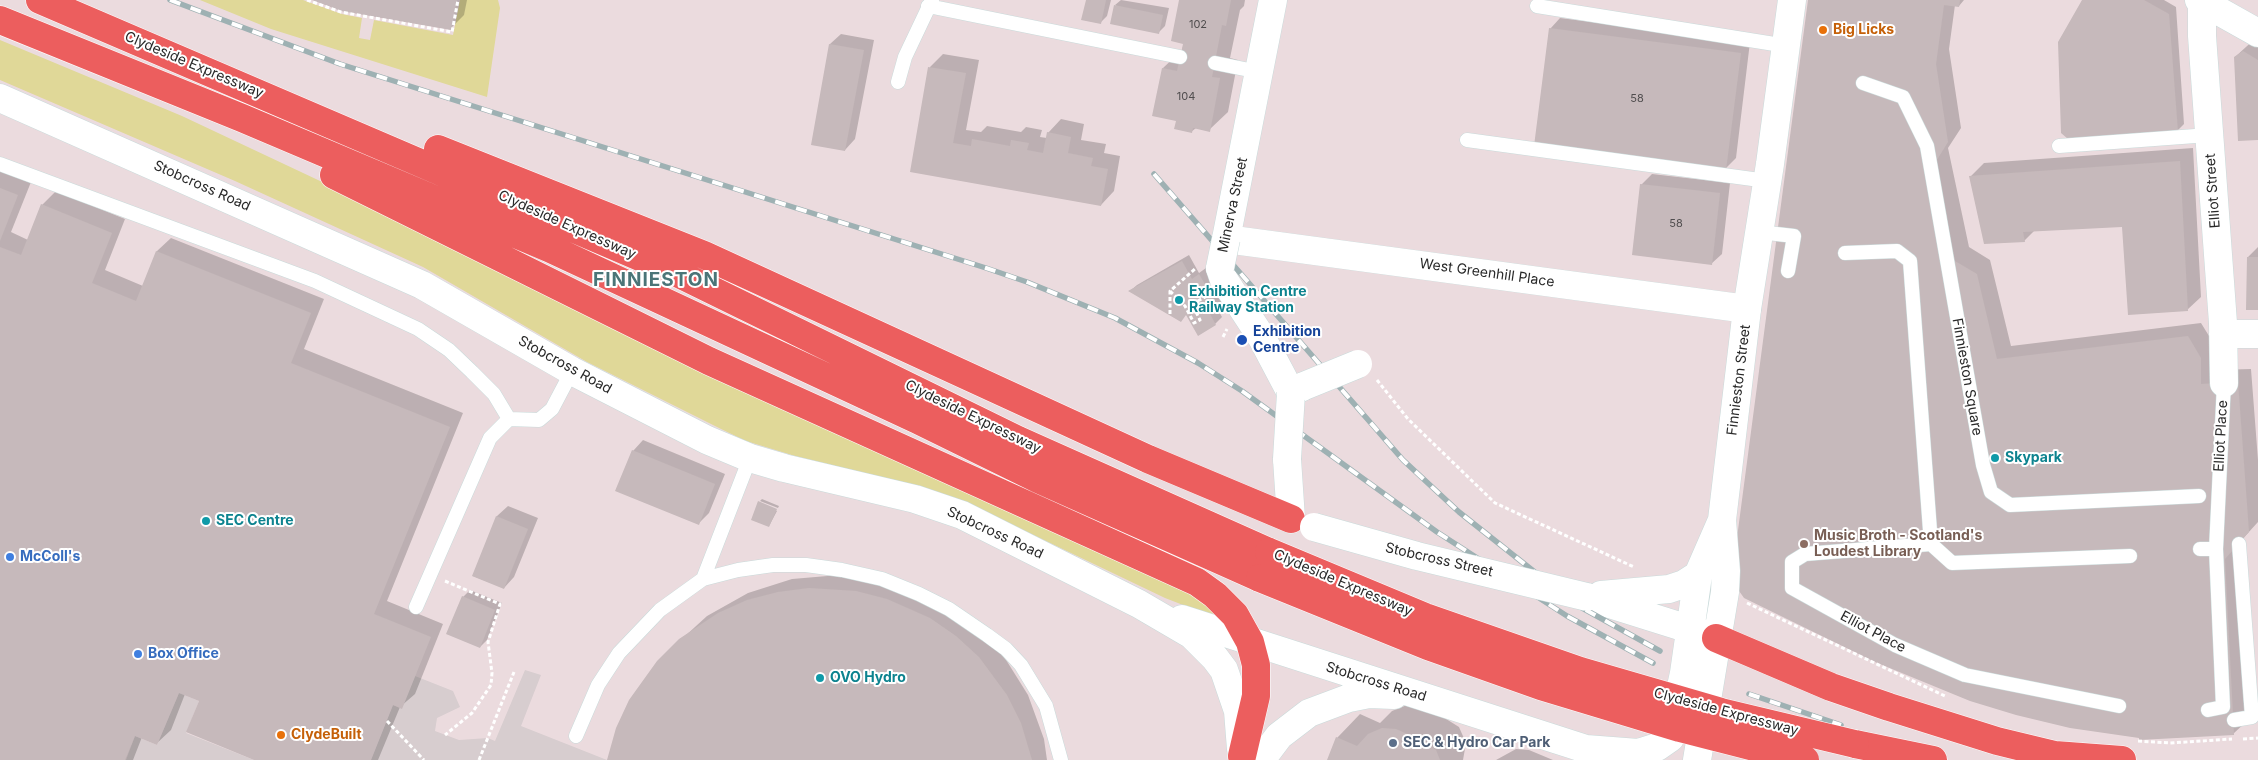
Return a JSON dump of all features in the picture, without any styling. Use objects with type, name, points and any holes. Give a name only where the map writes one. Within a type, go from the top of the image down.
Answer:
[{"type":"main road","name":"Clydeside Expressway","points":[[40,0],[669,269],[1018,440],[1269,552],[1425,617],[1502,645],[1653,692],[1855,744],[1933,760]]},
{"type":"main road","name":"Clydeside Expressway","points":[[0,20],[242,118],[549,248],[918,420],[1038,479],[1260,578],[1428,646],[1532,683],[1671,725],[1805,760]]},
{"type":"main road","points":[[270,97],[436,148],[704,255],[1148,459],[1303,523]]},
{"type":"main road","points":[[242,118],[341,179],[708,362],[1198,582],[1236,615],[1250,642],[1256,665],[1256,696],[1248,759]]},
{"type":"main road","points":[[1716,638],[1888,708],[1996,741],[2055,755],[2122,760]]},
{"type":"street","name":"Minerva Street","points":[[1273,0],[1233,205],[1235,240],[1211,266],[1224,280],[1297,389]]},
{"type":"street","name":"Finnieston Street","points":[[1697,760],[1726,572],[1722,520],[1747,309],[1787,46],[1792,0]]},
{"type":"street","points":[[2201,1],[2258,33]]},
{"type":"street","name":"Elliot Street","points":[[2201,1],[2224,334],[2224,383]]},
{"type":"street","name":"Stobcross Road","points":[[0,98],[422,284],[572,371],[708,440],[750,458],[915,499],[962,515],[1139,604],[1192,635],[1224,670],[1238,711],[1248,759]]},
{"type":"street","name":"West Greenhill Place","points":[[1235,240],[1747,309]]},
{"type":"street","points":[[2224,334],[2258,334]]},
{"type":"street","points":[[1303,523],[1287,459],[1297,389],[1360,363]]},
{"type":"street","points":[[1690,629],[1698,575],[1722,520]]},
{"type":"street","name":"Stobcross Street","points":[[1303,523],[1417,556],[1587,596],[1716,638]]},
{"type":"street","name":"Stobcross Street","points":[[1587,596],[1668,589],[1684,584],[1698,575]]},
{"type":"street","name":"Stobcross Road","points":[[1139,604],[1594,754],[1638,753],[1657,747],[1670,738],[1684,673],[1690,629]]},
{"type":"street","points":[[1248,759],[1295,722],[1329,704],[1369,694],[1421,696]]},
{"type":"lane","points":[[898,82],[905,57],[930,3],[1180,57]]},
{"type":"lane","points":[[1537,6],[1787,46]]},
{"type":"lane","points":[[1215,63],[1259,72]]},
{"type":"lane","name":"Finnieston Square","points":[[1863,83],[1903,97],[1927,146],[1983,465],[1991,492],[2010,505],[2199,496]]},
{"type":"lane","points":[[2059,146],[2209,135]]},
{"type":"lane","points":[[1467,140],[1767,181]]},
{"type":"lane","points":[[0,164],[314,281],[418,329],[449,350],[472,372],[494,394],[509,419]]},
{"type":"lane","points":[[1759,232],[1794,236],[1788,271]]},
{"type":"lane","points":[[1845,253],[1897,250],[1910,261],[1931,544],[1952,563],[2130,556]]},
{"type":"lane","points":[[416,607],[490,438],[509,419],[539,420],[552,409],[572,371]]},
{"type":"lane","name":"Elliot Place","points":[[2208,710],[2223,708],[2216,549],[2224,383]]},
{"type":"lane","points":[[704,579],[750,458]]},
{"type":"lane","name":"Elliot Place","points":[[1931,544],[1805,554],[1792,562],[1792,588],[1895,646],[1965,675],[2120,706]]},
{"type":"lane","points":[[2234,720],[2252,717],[2239,544]]},
{"type":"lane","points":[[2200,549],[2216,549]]},
{"type":"lane","points":[[576,736],[598,685],[619,653],[660,610],[704,579],[738,570],[773,566],[806,566],[842,570],[882,579],[920,594],[949,609],[1006,649],[1021,665],[1046,706],[1061,760]]},
{"type":"path","points":[[307,0],[341,12],[452,32],[458,0]]},
{"type":"path","points":[[1170,291],[1211,266]]},
{"type":"path","points":[[1170,291],[1185,306],[1194,323],[1200,320],[1192,304]]},
{"type":"path","points":[[1170,291],[1170,314]]},
{"type":"path","points":[[1360,363],[1408,419],[1495,503],[1643,569]]},
{"type":"path","points":[[430,575],[500,604],[488,642],[492,685],[472,713],[445,735]]},
{"type":"path","points":[[479,760],[514,672]]},
{"type":"path","points":[[387,721],[424,760]]},
{"type":"shaded area","points":[[200,0],[303,0],[342,14],[362,18],[359,38],[370,40],[374,20],[453,35],[460,0],[498,0],[500,8],[487,97],[271,29]]},
{"type":"shaded area","points":[[0,40],[182,116],[1202,596],[1227,622],[1165,598],[956,498],[916,486],[795,456],[746,441],[587,362],[423,267],[235,181],[0,80]]},
{"type":"shaded area","points":[[525,670],[541,675],[521,726],[607,760],[371,760],[393,705],[401,708],[415,676],[453,691],[460,707],[437,718],[435,731],[459,740],[488,738],[495,741]]},
{"type":"shaded area","points":[[179,693],[199,701],[186,733],[254,760],[126,760],[135,736],[157,745]]},
{"type":"building","points":[[312,0],[457,0],[451,30],[341,11]]},
{"type":"building","points":[[1086,0],[1106,0],[1101,24],[1081,20]]},
{"type":"building","points":[[1179,0],[1231,0],[1226,26],[1222,25],[1212,77],[1220,78],[1210,132],[1193,128],[1192,133],[1174,129],[1176,121],[1152,116],[1162,68],[1177,71],[1183,44],[1171,41]]},
{"type":"building","name":"Skypark","points":[[1808,0],[1960,0],[1959,7],[1944,5],[1936,64],[1948,142],[1935,163],[1955,261],[1977,274],[1997,359],[2188,336],[2201,358],[2201,384],[2238,382],[2249,532],[2225,559],[2234,735],[2139,740],[2139,738],[2070,728],[2016,715],[1970,701],[1875,662],[1744,598],[1737,588],[1733,568]]},
{"type":"building","points":[[2082,0],[2144,0],[2169,14],[2178,132],[2068,139],[2061,133],[2058,42]]},
{"type":"building","points":[[1114,5],[1163,15],[1159,34],[1110,24]]},
{"type":"building","points":[[1549,28],[1741,53],[1726,170],[1534,146]]},
{"type":"building","points":[[829,44],[864,50],[845,151],[811,145]]},
{"type":"building","points":[[2243,51],[2258,60],[2258,140],[2238,141],[2234,57]]},
{"type":"building","points":[[928,67],[966,73],[953,143],[971,146],[972,139],[1010,146],[1011,140],[1029,143],[1027,150],[1043,153],[1047,132],[1071,137],[1068,153],[1093,158],[1091,166],[1108,169],[1101,206],[910,172]]},
{"type":"building","points":[[2180,161],[2188,311],[2128,315],[2122,227],[2023,232],[2025,242],[1984,244],[1969,176]]},
{"type":"building","points":[[1640,184],[1720,193],[1712,265],[1632,255]]},
{"type":"building","points":[[0,188],[18,195],[0,241]]},
{"type":"building","name":"SEC Centre","points":[[41,204],[112,233],[92,283],[136,301],[156,251],[311,313],[291,363],[450,427],[374,614],[431,637],[402,709],[393,705],[371,760],[254,760],[186,732],[199,701],[179,693],[157,745],[135,736],[125,760],[0,760],[0,247],[21,255]]},
{"type":"building","points":[[2247,257],[2258,257],[2258,310],[2246,310]]},
{"type":"building","name":"Exhibition Centre Railway Station","points":[[1182,261],[1192,279],[1199,274],[1219,308],[1210,314],[1216,325],[1198,336],[1186,315],[1181,322],[1128,291]]},
{"type":"building","points":[[632,450],[715,484],[699,525],[615,491]]},
{"type":"building","points":[[758,501],[777,509],[769,527],[751,520]]},
{"type":"building","points":[[496,516],[528,529],[504,589],[472,576]]},
{"type":"building","name":"OVO Hydro","points":[[809,588],[856,591],[887,599],[930,618],[956,636],[979,657],[1007,695],[1021,723],[1032,760],[607,760],[616,728],[629,700],[657,661],[679,639],[718,613],[747,600],[778,592]]},
{"type":"building","points":[[462,596],[495,610],[480,648],[446,634]]},
{"type":"building","name":"SEC & Hydro Car Park","points":[[1382,728],[1396,729],[1423,741],[1436,750],[1440,760],[1327,760],[1336,737],[1357,746],[1368,734]]},
{"type":"railway","points":[[170,0],[340,64],[986,268],[1027,282],[1115,318],[1198,363],[1242,391],[1437,532],[1567,616],[1653,663]]},
{"type":"railway","points":[[1154,174],[1403,460],[1459,512],[1575,604],[1660,651]]},
{"type":"railway","points":[[1749,694],[1841,725]]},
{"type":"railway","points":[[1744,706],[1837,737]]},
{"type":"place","name":"Big Licks","points":[[1823,30]]},
{"type":"place","name":"Exhibition Centre Railway Station","points":[[1179,300]]},
{"type":"place","name":"Exhibition Centre","points":[[1242,340]]},
{"type":"place","name":"Skypark","points":[[1995,458]]},
{"type":"place","name":"SEC Centre","points":[[206,521]]},
{"type":"place","name":"Music Broth - Scotland's Loudest Library","points":[[1804,544]]},
{"type":"place","name":"McColl's","points":[[10,557]]},
{"type":"place","name":"Box Office","points":[[138,654]]},
{"type":"place","name":"OVO Hydro","points":[[820,678]]},
{"type":"place","name":"ClydeBuilt","points":[[281,735]]},
{"type":"place","name":"SEC & Hydro Car Park","points":[[1393,743]]},
{"type":"district","name":"FINNIESTON","points":[[656,280]]}]
